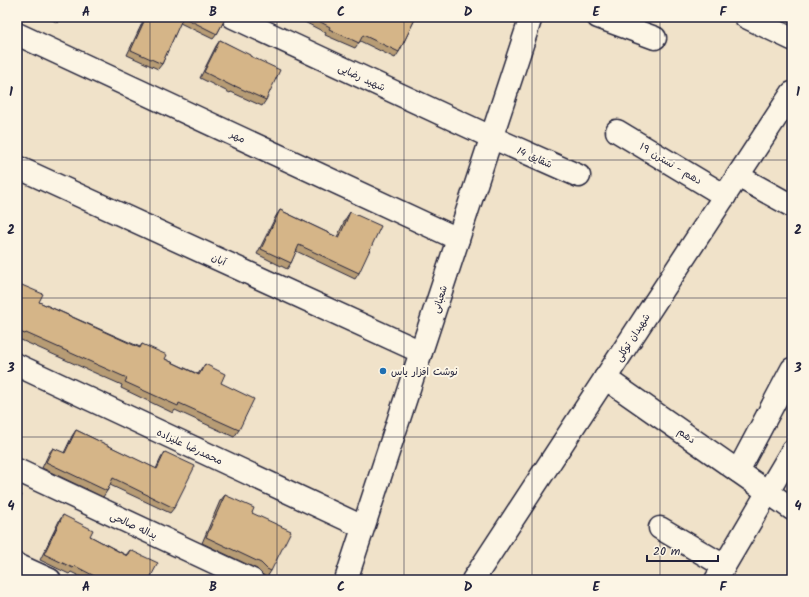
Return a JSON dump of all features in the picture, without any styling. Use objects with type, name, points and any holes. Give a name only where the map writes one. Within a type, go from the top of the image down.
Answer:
[{"type":"street","name":"شهید رضایی","points":[[233,17],[492,137]]},
{"type":"street","name":"شعبانی","points":[[346,580],[531,17]]},
{"type":"street","points":[[598,17],[654,38]]},
{"type":"street","points":[[746,17],[792,39]]},
{"type":"street","name":"مهر","points":[[17,34],[458,239]]},
{"type":"street","name":"شهیدان توکلی","points":[[473,580],[792,94]]},
{"type":"street","name":"دهم - نسترن ۱۹","points":[[617,131],[725,196]]},
{"type":"street","name":"شقایق 14","points":[[492,137],[578,176]]},
{"type":"street","name":"آبان","points":[[17,167],[421,352]]},
{"type":"street","points":[[738,176],[792,206]]},
{"type":"street","name":"محمدرضا علیزاده","points":[[17,365],[363,527]]},
{"type":"street","points":[[738,471],[792,369]]},
{"type":"street","name":"دهم","points":[[606,378],[792,508]]},
{"type":"street","points":[[660,528],[720,573],[792,451]]},
{"type":"street","name":"یداله صالحی","points":[[17,470],[252,580]]},
{"type":"street","points":[[17,565],[50,580]]},
{"type":"building","points":[[146,17],[183,17],[162,64],[131,50]]},
{"type":"building","points":[[183,17],[226,17],[217,34]]},
{"type":"building","points":[[311,17],[416,17],[399,52],[363,35],[359,43],[329,29],[330,27]]},
{"type":"building","points":[[220,40],[280,70],[266,100],[235,86],[234,87],[204,72]]},
{"type":"building","points":[[280,210],[339,238],[350,212],[381,226],[359,273],[299,245],[291,263],[261,249]]},
{"type":"building","points":[[17,283],[43,294],[39,302],[140,348],[142,344],[167,355],[165,359],[199,375],[205,364],[225,374],[221,383],[254,399],[239,430],[179,403],[178,406],[125,382],[127,378],[26,333],[17,331]]},
{"type":"building","points":[[76,430],[157,469],[165,452],[195,466],[174,508],[113,478],[107,491],[46,462],[53,448],[65,453]]},
{"type":"building","points":[[17,492],[22,495],[17,505]]},
{"type":"building","points":[[225,495],[254,508],[252,513],[291,531],[271,571],[261,563],[206,537]]},
{"type":"building","points":[[63,515],[93,530],[90,536],[127,556],[130,550],[158,563],[149,580],[102,580],[75,566],[73,568],[44,554]]},
{"type":"place","name":"نوشت افزار یاس","points":[[383,371]]}]
